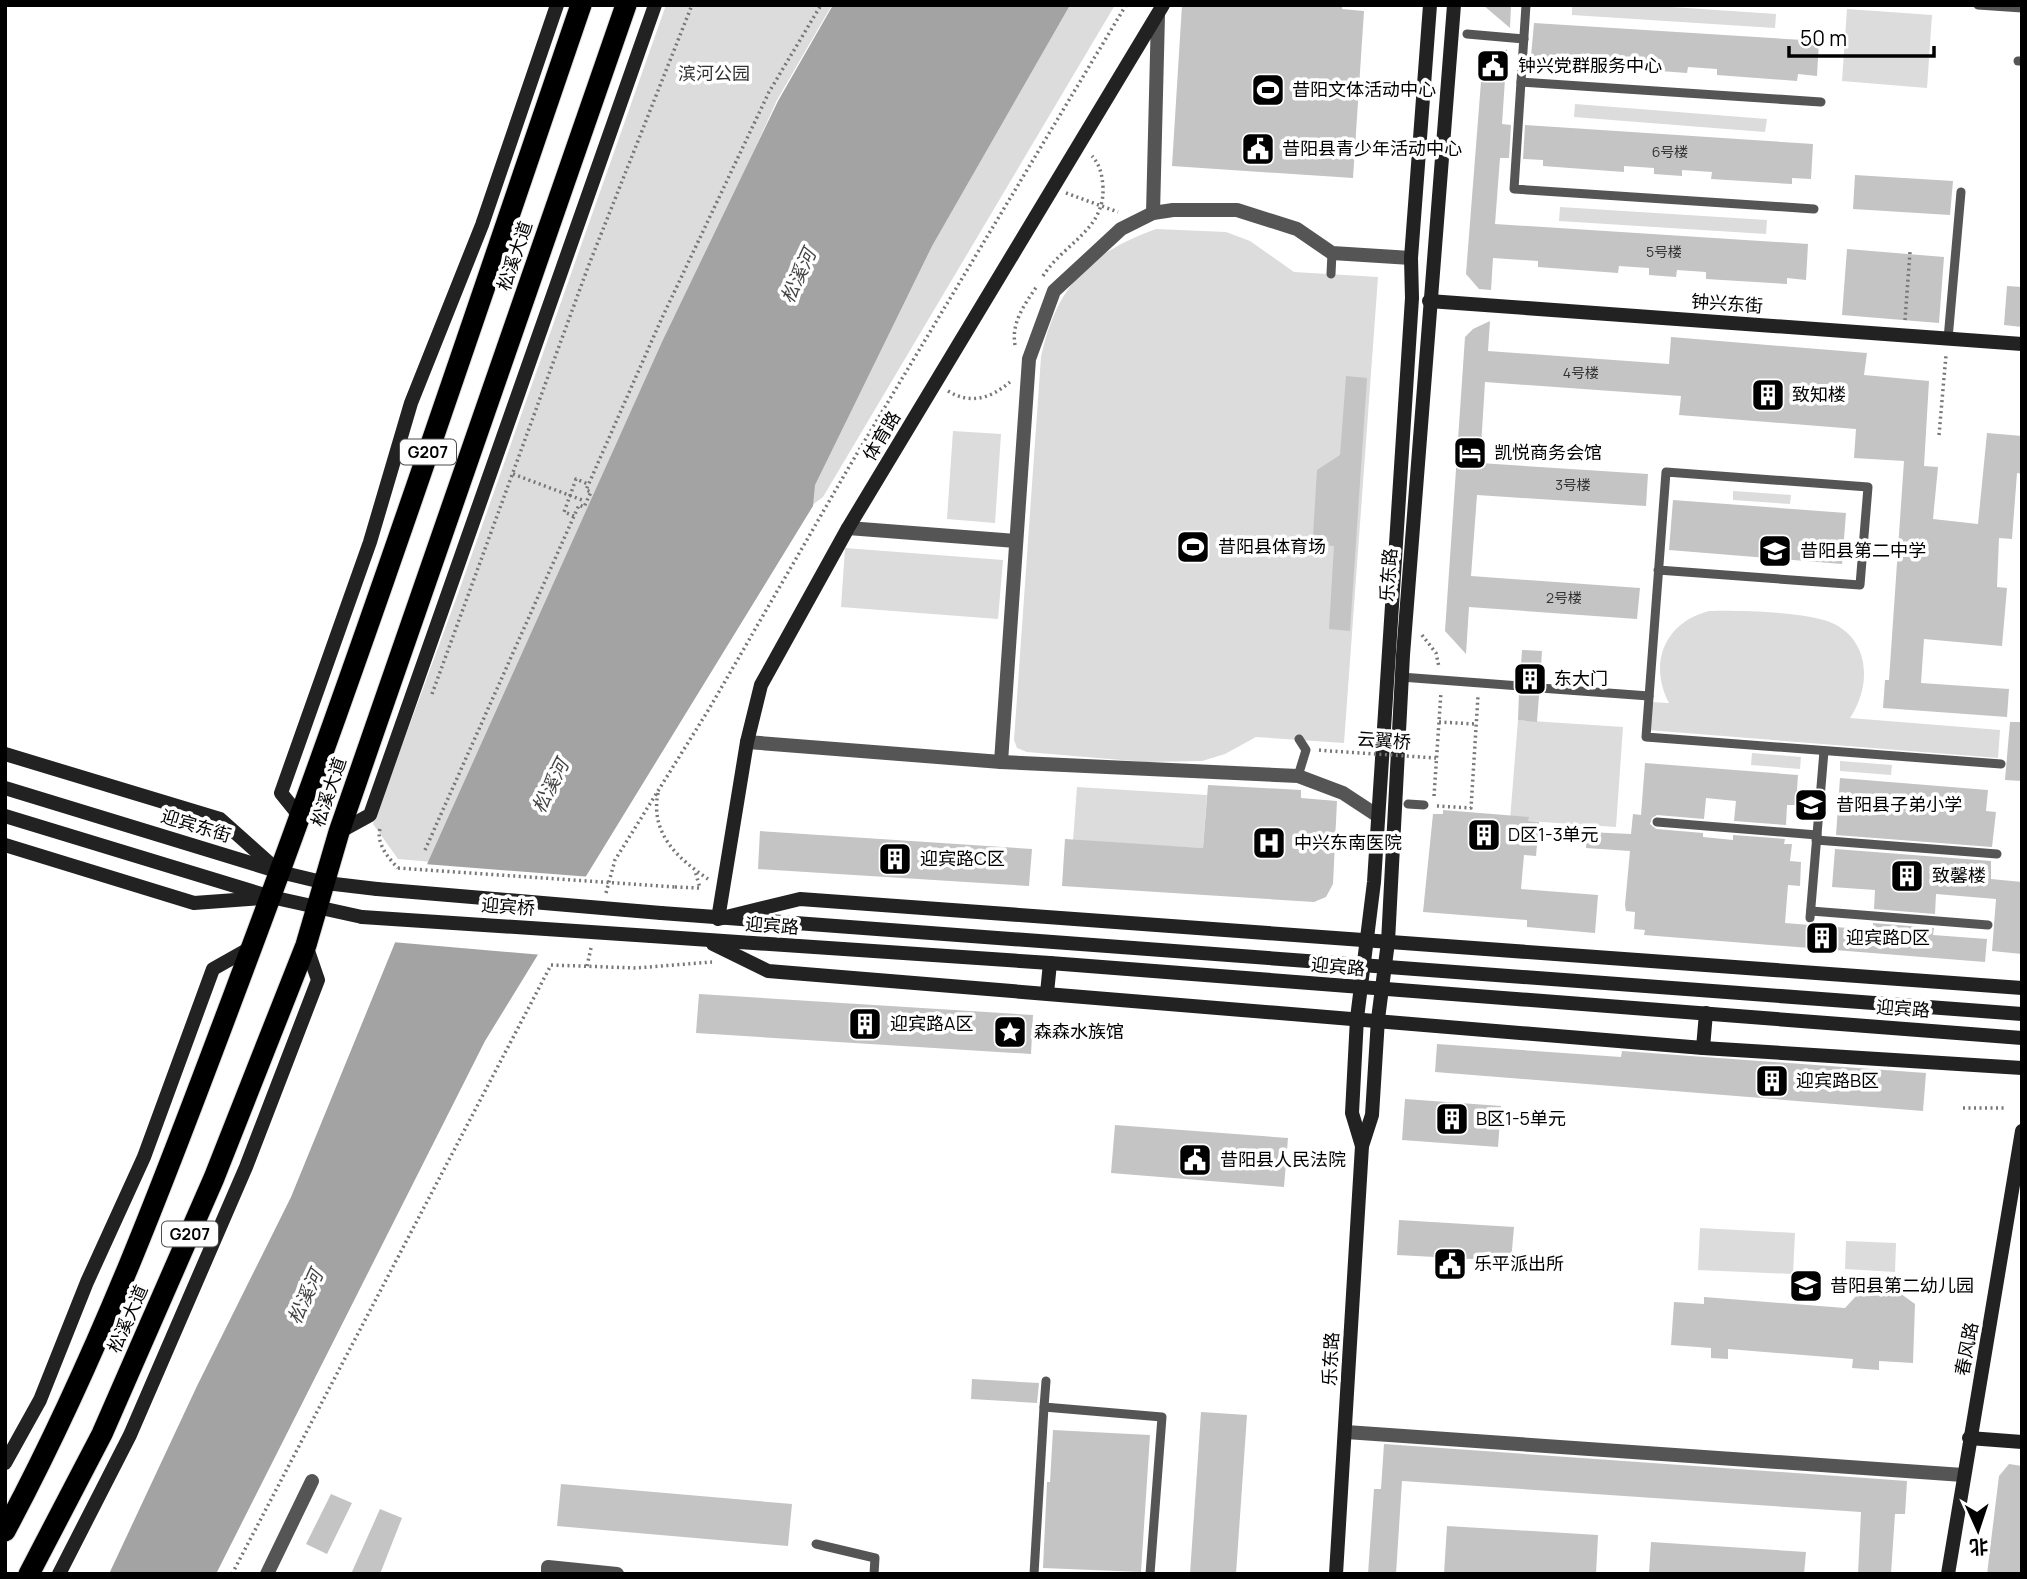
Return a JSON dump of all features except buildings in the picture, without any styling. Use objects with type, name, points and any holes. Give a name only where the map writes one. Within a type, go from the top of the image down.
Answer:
[{"type":"highway","name":"松溪大道","points":[[5,1531],[107,1318],[178,1145],[302,819],[581,5]]},
{"type":"highway","name":"松溪大道","points":[[29,1574],[102,1434],[214,1178],[306,944],[339,832],[626,5]]},
{"type":"main road","points":[[302,819],[281,793],[370,542],[411,402],[482,225],[557,5]]},
{"type":"main road","points":[[339,832],[370,815],[655,5]]},
{"type":"main road","name":"乐东路","points":[[1362,1146],[1352,1114],[1357,1018],[1368,940],[1378,816],[1412,298],[1411,258],[1430,5]]},
{"type":"main road","name":"乐东路","points":[[1336,1574],[1362,1146],[1372,1115],[1378,1019],[1388,942],[1401,677],[1454,5]]},
{"type":"main road","name":"体育路","points":[[718,919],[747,742],[761,685],[848,528],[1161,10]]},
{"type":"main road","name":"钟兴东街","points":[[1429,300],[2022,344]]},
{"type":"main road","points":[[5,754],[220,819],[280,873]]},
{"type":"main road","name":"迎宾东街","points":[[5,788],[280,873],[326,883],[377,889]]},
{"type":"main road","points":[[5,816],[316,909]]},
{"type":"main road","points":[[5,845],[194,903],[271,897]]},
{"type":"main road","name":"迎宾桥","points":[[377,889],[661,913]]},
{"type":"main road","points":[[718,919],[800,899],[2022,988]]},
{"type":"main road","name":"迎宾桥","points":[[316,909],[362,917],[651,936]]},
{"type":"main road","name":"迎宾路","points":[[661,913],[2022,1014]]},
{"type":"main road","points":[[1051,942],[1052,917]]},
{"type":"main road","name":"迎宾路","points":[[651,936],[1050,962],[1362,989],[2022,1038]]},
{"type":"main road","points":[[706,941],[768,971],[1378,1019],[1703,1048],[2022,1068]]},
{"type":"main road","points":[[59,1574],[130,1434],[251,1155],[318,980],[306,944]]},
{"type":"main road","points":[[5,1464],[40,1400],[87,1282],[144,1157],[213,969],[252,947]]},
{"type":"main road","points":[[1047,993],[1050,962]]},
{"type":"main road","points":[[1714,993],[1716,967]]},
{"type":"main road","points":[[1703,1048],[1706,1013]]},
{"type":"main road","name":"春风路","points":[[1948,1574],[2022,1131]]},
{"type":"main road","points":[[1969,1438],[2022,1442]]},
{"type":"street","points":[[1153,213],[1161,10]]},
{"type":"street","points":[[1001,762],[1029,359],[1054,291],[1121,229],[1153,213],[1202,209],[1257,215],[1297,229],[1332,253],[1411,258]]},
{"type":"street","points":[[848,528],[1016,541]]},
{"type":"street","points":[[747,742],[1001,762],[1298,776],[1343,793],[1378,816]]},
{"type":"street","points":[[1346,1432],[1963,1475]]},
{"type":"street","points":[[267,1574],[312,1481]]},
{"type":"street","points":[[548,1574],[548,1567],[617,1574]]},
{"type":"lane","points":[[1526,5],[1514,188],[1814,209]]},
{"type":"lane","points":[[1978,5],[2022,8]]},
{"type":"lane","points":[[1467,34],[1524,38]]},
{"type":"lane","points":[[1521,82],[1821,102]]},
{"type":"lane","points":[[1948,339],[1961,192]]},
{"type":"lane","points":[[1331,274],[1332,253]]},
{"type":"lane","points":[[1658,570],[1860,586],[1868,487],[1666,472],[1658,570],[1646,737],[2001,764]]},
{"type":"lane","points":[[1401,677],[1520,686]]},
{"type":"lane","points":[[1540,688],[1649,696]]},
{"type":"lane","points":[[1298,776],[1306,750],[1300,740]]},
{"type":"lane","points":[[1824,751],[1810,914],[1988,925]]},
{"type":"lane","points":[[1408,804],[1424,805]]},
{"type":"lane","points":[[1657,822],[1997,854]]},
{"type":"lane","points":[[1034,1574],[1046,1381]]},
{"type":"lane","points":[[1044,1407],[1162,1417],[1150,1574]]},
{"type":"lane","points":[[816,1544],[875,1558],[874,1574]]},
{"type":"path","points":[[431,696],[588,267],[692,5]]},
{"type":"path","points":[[425,850],[579,505],[584,508],[591,492],[586,490],[588,484],[661,320],[769,92],[821,5]]},
{"type":"path","points":[[604,900],[615,860],[1126,5]]},
{"type":"path","points":[[1055,188],[1139,220]]},
{"type":"path","points":[[1904,337],[1910,252]]},
{"type":"path","points":[[1940,435],[1948,339]]},
{"type":"path","points":[[513,474],[582,500]]},
{"type":"path","points":[[574,516],[564,512],[576,479],[588,484]]},
{"type":"path","points":[[1424,805],[1471,808],[1479,683]]},
{"type":"path","points":[[1434,793],[1439,722],[1476,724]]},
{"type":"path","name":"云翼桥","points":[[1330,751],[1436,758]]},
{"type":"path","points":[[384,820],[378,834],[383,850],[398,868],[700,888],[694,870],[663,839],[658,828],[659,787]]},
{"type":"path","points":[[587,965],[594,939]]},
{"type":"path","points":[[232,1574],[551,965],[636,968],[711,962],[723,964]]},
{"type":"path","points":[[1963,1108],[2004,1108]]},
{"type":"green space","name":"滨河公园","points":[[666,5],[832,5],[777,100],[432,862],[398,859],[373,824],[459,591]]},
{"type":"green space","points":[[1053,5],[1115,5],[823,497],[806,510],[810,482]]},
{"type":"green space","points":[[1572,5],[1642,5],[1776,14],[1775,28],[1572,15]]},
{"type":"green space","points":[[1847,9],[1932,15],[1927,88],[1842,81]]},
{"type":"green space","points":[[1575,104],[1767,119],[1765,132],[1574,117]]},
{"type":"green space","points":[[1560,207],[1767,220],[1766,234],[1559,221]]},
{"type":"green space","name":"昔阳县体育场","points":[[1156,229],[1226,232],[1250,241],[1294,272],[1378,277],[1344,743],[1256,737],[1225,754],[1202,761],[1145,762],[1027,752],[1017,748],[1014,740],[1041,357],[1056,311],[1079,276],[1112,249]]},
{"type":"green space","points":[[953,431],[1001,434],[995,523],[947,519]]},
{"type":"green space","points":[[1733,491],[1791,495],[1790,504],[1733,500]]},
{"type":"green space","points":[[845,548],[1003,560],[998,619],[841,607]]},
{"type":"green space","points":[[1709,611],[1799,615],[1824,620],[1839,627],[1851,636],[1863,661],[1862,690],[1850,718],[2000,730],[1998,758],[1648,730],[1651,702],[1669,703],[1660,673],[1661,659],[1671,634],[1694,616]]},
{"type":"green space","points":[[1518,720],[1623,727],[1616,827],[1528,821],[1528,817],[1510,820]]},
{"type":"green space","points":[[1752,753],[1801,757],[1800,769],[1751,765]]},
{"type":"green space","points":[[1840,761],[1892,765],[1891,775],[1840,771]]},
{"type":"green space","points":[[1077,787],[1207,795],[1203,848],[1073,841]]},
{"type":"green space","points":[[1700,1228],[1795,1233],[1793,1274],[1698,1270]]},
{"type":"green space","points":[[1846,1241],[1896,1243],[1895,1272],[1845,1269]]},
{"type":"water","name":"松溪河","points":[[833,5],[1070,5],[932,246],[815,485],[813,506],[485,1041],[216,1574],[109,1574],[197,1386],[291,1197],[428,862],[662,342],[778,101]]},
{"type":"pier","points":[[424,864],[591,877],[543,955],[392,942]]},
{"type":"place","name":"钟兴党群服务中心","points":[[1493,66]]},
{"type":"place","name":"昔阳文体活动中心","points":[[1268,90]]},
{"type":"place","name":"昔阳县青少年活动中心","points":[[1258,149]]},
{"type":"place","name":"致知楼","points":[[1768,395]]},
{"type":"place","name":"凯悦商务会馆","points":[[1470,453]]},
{"type":"place","name":"昔阳县体育场","points":[[1193,547]]},
{"type":"place","name":"昔阳县第二中学","points":[[1775,551]]},
{"type":"place","name":"东大门","points":[[1530,679]]},
{"type":"place","name":"昔阳县子弟小学","points":[[1811,805]]},
{"type":"place","name":"D区1-3单元","points":[[1484,835]]},
{"type":"place","name":"中兴东南医院","points":[[1269,843]]},
{"type":"place","name":"迎宾路C区","points":[[895,859]]},
{"type":"place","name":"致馨楼","points":[[1907,876]]},
{"type":"place","name":"迎宾路D区","points":[[1822,938]]},
{"type":"place","name":"迎宾路A区","points":[[865,1024]]},
{"type":"place","name":"森森水族馆","points":[[1010,1032]]},
{"type":"place","name":"迎宾路B区","points":[[1772,1081]]},
{"type":"place","name":"B区1-5单元","points":[[1452,1119]]},
{"type":"place","name":"昔阳县人民法院","points":[[1195,1160]]},
{"type":"place","name":"乐平派出所","points":[[1450,1264]]},
{"type":"place","name":"昔阳县第二幼儿园","points":[[1806,1286]]}]
